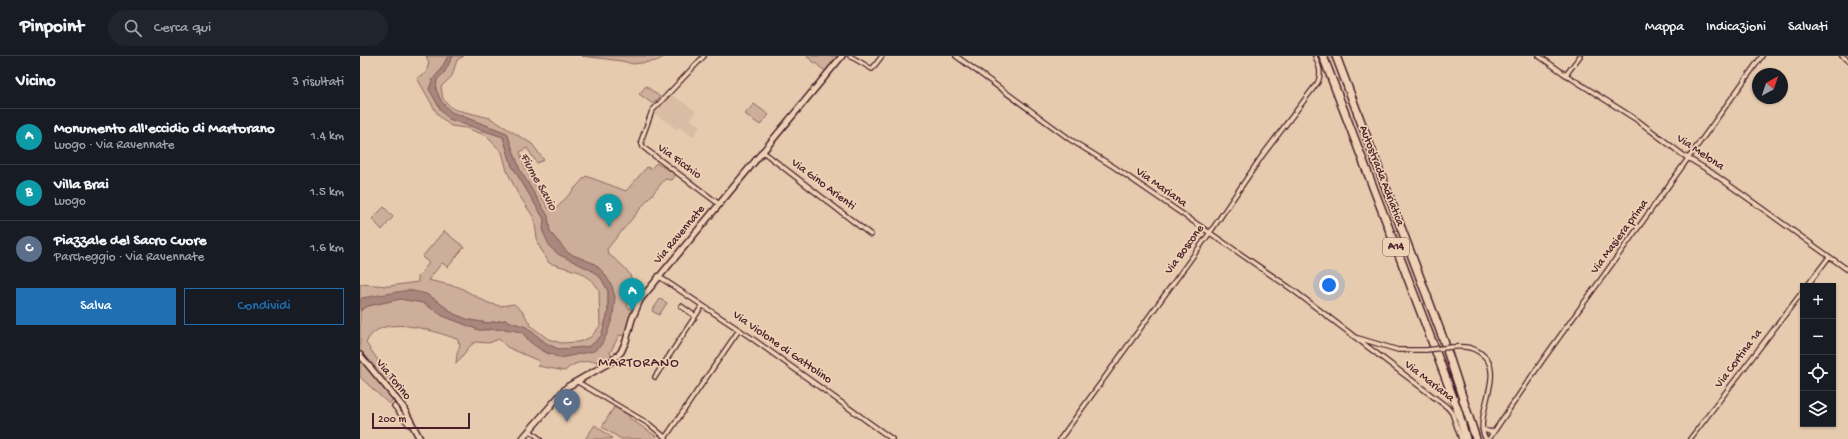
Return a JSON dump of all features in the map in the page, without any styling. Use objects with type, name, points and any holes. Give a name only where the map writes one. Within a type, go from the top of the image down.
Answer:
[{"type":"highway","name":"Autostrada Adriatica","points":[[1323,56],[1436,352],[1458,411],[1466,439]]},
{"type":"highway","name":"Autostrada Adriatica","points":[[1336,56],[1444,341],[1476,439]]},
{"type":"main road","name":"Via Ravennate","points":[[522,439],[557,398],[576,381],[612,361],[621,352],[626,342],[632,319],[640,300],[658,276],[842,56]]},
{"type":"main road","name":"Via Torino","points":[[360,355],[403,407],[420,439]]},
{"type":"street","name":"Via Ficchio","points":[[704,56],[652,111],[641,141],[643,147],[719,204]]},
{"type":"street","points":[[850,56],[872,69],[882,56]]},
{"type":"street","name":"Via Mariana","points":[[956,56],[1071,140],[1114,167],[1209,234],[1293,290],[1355,337],[1447,407],[1452,413],[1461,439]]},
{"type":"street","name":"Via Boscone","points":[[1060,439],[1209,234],[1262,156],[1318,82],[1321,70],[1315,56]]},
{"type":"street","name":"Via Melona","points":[[1540,56],[1566,75],[1636,120],[1689,159],[1848,270]]},
{"type":"street","points":[[1566,75],[1580,56]]},
{"type":"street","name":"Via Masiera prima","points":[[1488,439],[1762,56]]},
{"type":"street","points":[[1842,56],[1848,60]]},
{"type":"street","name":"Via Gino Arienti","points":[[762,151],[872,235]]},
{"type":"street","points":[[1809,283],[1829,257]]},
{"type":"street","name":"Via Violone di Gattolino","points":[[658,276],[739,330],[892,439]]},
{"type":"street","name":"Via Cortina 1a","points":[[1690,439],[1800,295]]},
{"type":"street","points":[[681,306],[695,316]]},
{"type":"street","points":[[655,377],[702,306]]},
{"type":"street","points":[[576,381],[649,424],[666,438],[739,330]]},
{"type":"street","name":"Via Mariana","points":[[1355,337],[1398,350],[1426,350],[1452,347],[1472,348],[1482,353],[1488,360],[1491,369],[1490,384],[1482,429]]},
{"type":"street","points":[[394,406],[409,425]]},
{"type":"street","points":[[402,416],[409,418]]},
{"type":"street","points":[[1482,429],[1490,432],[1495,430]]},
{"type":"street","points":[[1482,429],[1483,435],[1488,439]]},
{"type":"street","points":[[529,430],[540,439]]},
{"type":"shaded area","points":[[426,56],[448,56],[440,71],[433,79],[429,89],[442,112],[449,119],[503,137],[512,166],[544,219],[543,232],[558,254],[591,270],[601,278],[608,291],[608,313],[601,336],[591,346],[558,349],[546,343],[526,327],[505,320],[488,323],[469,320],[454,314],[426,294],[360,300],[360,284],[389,286],[418,282],[418,277],[429,263],[422,257],[444,231],[464,247],[448,267],[442,263],[428,280],[459,287],[488,303],[500,306],[514,304],[523,312],[531,326],[548,339],[561,343],[579,342],[591,337],[600,326],[599,290],[593,281],[580,272],[549,263],[538,244],[534,218],[517,192],[507,171],[502,152],[485,135],[466,128],[451,126],[438,115],[417,78],[426,73],[429,62]]},
{"type":"shaded area","points":[[448,56],[453,56],[444,73],[437,80],[436,89],[441,101],[451,112],[507,133],[520,170],[548,216],[550,232],[568,253],[595,264],[604,273],[612,286],[615,297],[613,316],[607,334],[601,345],[594,351],[560,358],[541,350],[530,342],[523,333],[505,329],[479,330],[443,316],[423,303],[400,299],[368,306],[360,311],[360,300],[362,298],[409,290],[426,294],[454,314],[469,320],[488,323],[505,320],[526,327],[546,343],[558,349],[590,346],[601,336],[608,313],[608,291],[601,278],[591,270],[558,254],[550,247],[543,232],[544,219],[512,166],[503,137],[449,119],[442,112],[429,89],[433,79],[440,71]]},
{"type":"shaded area","points":[[453,56],[464,56],[457,60],[452,76],[441,87],[443,99],[453,109],[490,118],[532,144],[544,160],[537,163],[527,148],[520,152],[526,170],[548,208],[555,210],[586,176],[626,191],[647,167],[651,169],[656,163],[676,174],[672,180],[665,179],[607,249],[608,254],[626,269],[632,282],[627,307],[633,310],[625,336],[619,335],[610,353],[613,358],[597,366],[597,361],[580,363],[568,368],[565,371],[538,366],[539,361],[507,347],[499,339],[489,343],[475,342],[469,347],[456,364],[460,345],[457,339],[422,328],[394,326],[382,328],[373,333],[366,343],[400,392],[389,404],[360,377],[360,311],[368,306],[400,299],[423,303],[443,316],[479,330],[504,329],[523,333],[530,342],[548,354],[601,345],[615,297],[595,264],[568,253],[550,232],[548,216],[520,170],[507,133],[451,112],[441,101],[436,89],[437,79],[444,73]]},
{"type":"shaded area","points":[[582,56],[666,56],[656,61],[633,64],[622,61]]},
{"type":"shaded area","points":[[806,56],[838,56],[825,71]]},
{"type":"shaded area","points":[[646,86],[660,97],[653,104],[639,94]]},
{"type":"shaded area","points":[[669,93],[696,111],[690,119],[700,126],[693,137],[679,127],[677,129],[652,112]]},
{"type":"shaded area","points":[[754,104],[769,115],[760,125],[745,114]]},
{"type":"shaded area","points":[[384,207],[393,217],[382,230],[372,219]]},
{"type":"shaded area","points":[[660,299],[667,303],[659,315],[652,311]]},
{"type":"shaded area","points":[[614,407],[630,416],[629,418],[656,436],[654,439],[621,439],[602,427]]},
{"type":"shaded area","points":[[595,425],[612,438],[585,439]]},
{"type":"place","name":"Villa Brai","points":[[609,227]]},
{"type":"place","name":"Monumento all'eccidio di Martorano","points":[[632,311]]},
{"type":"place","name":"Piazzale del Sacro Cuore","points":[[567,422]]},
{"type":"district","name":"MARTORANO","points":[[639,363]]},
{"type":"water label","name":"Fiume Savio","points":[[538,182]]}]
